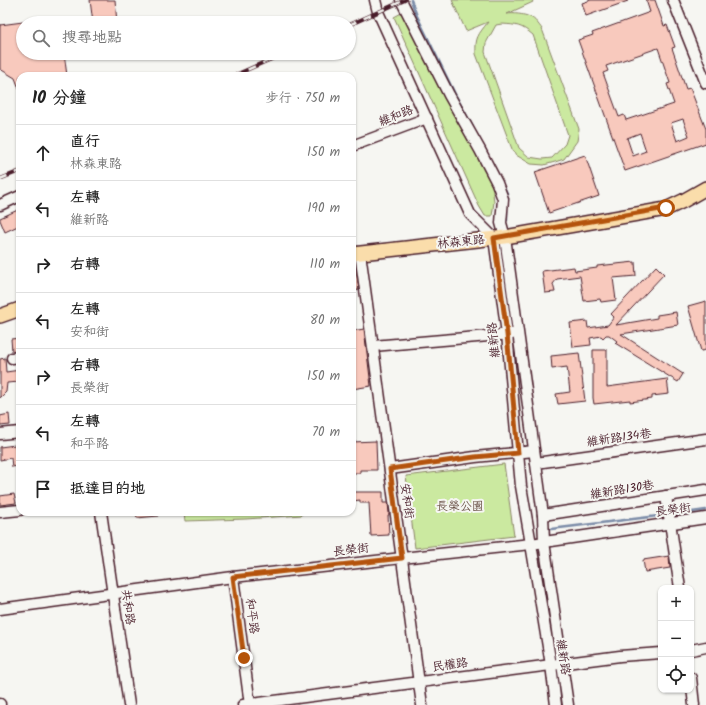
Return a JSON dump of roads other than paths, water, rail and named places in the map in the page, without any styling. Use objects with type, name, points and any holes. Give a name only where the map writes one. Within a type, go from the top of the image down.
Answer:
[{"type":"main road","name":"林森東路","points":[[356,253],[500,237],[666,208],[683,201],[706,188]]},
{"type":"main road","points":[[0,316],[16,310]]},
{"type":"street","points":[[375,0],[380,16],[470,214],[500,237]]},
{"type":"street","points":[[673,0],[706,83]]},
{"type":"street","points":[[401,1],[449,95],[497,183],[503,199],[500,237]]},
{"type":"street","name":"維和路","points":[[356,145],[427,118]]},
{"type":"street","points":[[0,205],[16,198]]},
{"type":"street","name":"維新路","points":[[500,237],[518,333],[543,515],[544,542],[568,705]]},
{"type":"street","name":"維新路","points":[[500,237],[521,486],[551,665],[556,705]]},
{"type":"street","name":"安和街","points":[[356,253],[373,346],[422,705]]},
{"type":"street","points":[[373,346],[518,333]]},
{"type":"street","points":[[0,434],[16,432]]},
{"type":"street","name":"維新路134巷","points":[[536,463],[706,439]]},
{"type":"street","points":[[390,469],[475,457],[534,451]]},
{"type":"street","name":"維新路130巷","points":[[543,515],[706,490]]},
{"type":"street","points":[[666,496],[680,585]]},
{"type":"street","points":[[0,512],[16,510]]},
{"type":"street","name":"共和路","points":[[102,516],[129,705]]},
{"type":"street","name":"長榮街","points":[[0,609],[233,577],[531,544],[706,518]]},
{"type":"street","name":"和平路","points":[[233,577],[248,705]]},
{"type":"street","points":[[694,649],[706,647]]},
{"type":"street","name":"民權路","points":[[248,705],[336,692],[658,652]]},
{"type":"street","points":[[693,693],[694,705]]},
{"type":"waterway","points":[[411,0],[417,16],[455,94],[473,127]]},
{"type":"waterway","points":[[504,187],[507,197]]},
{"type":"waterway","points":[[507,210],[507,220]]},
{"type":"waterway","points":[[671,515],[706,510]]},
{"type":"waterway","points":[[551,529],[666,515]]},
{"type":"railway","points":[[356,22],[405,0]]},
{"type":"railway","points":[[242,72],[269,60]]},
{"type":"railway","points":[[0,179],[16,173]]},
{"type":"park label","name":"長榮公園","points":[[460,506]]}]
